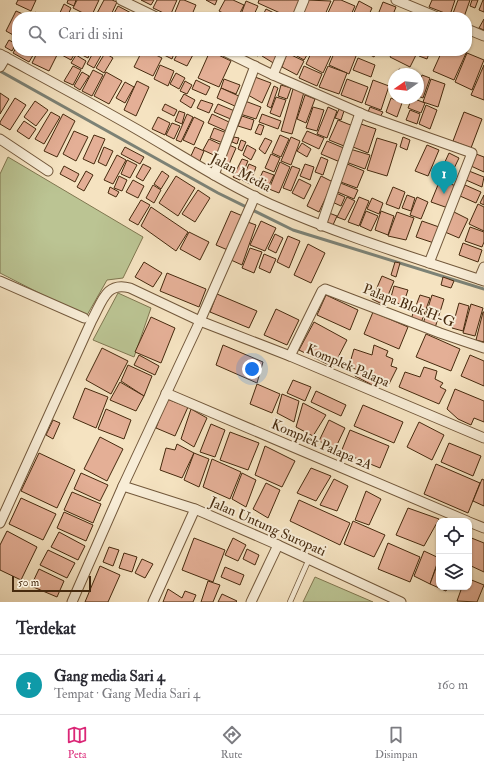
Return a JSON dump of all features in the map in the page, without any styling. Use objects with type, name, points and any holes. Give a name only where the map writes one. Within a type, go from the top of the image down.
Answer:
[{"type":"street","points":[[121,0],[139,4],[149,12]]},
{"type":"street","points":[[299,12],[304,0]]},
{"type":"street","points":[[396,0],[425,12]]},
{"type":"street","points":[[472,31],[484,36]]},
{"type":"street","points":[[234,56],[273,75],[360,113],[472,153],[429,263]]},
{"type":"street","points":[[273,75],[281,56]]},
{"type":"street","name":"Jalan Media","points":[[3,59],[136,129],[254,198],[321,226],[481,280]]},
{"type":"street","points":[[214,175],[255,66]]},
{"type":"street","points":[[321,226],[360,113]]},
{"type":"street","points":[[0,139],[48,171]]},
{"type":"street","points":[[72,602],[123,486],[200,321],[254,198]]},
{"type":"street","points":[[481,280],[484,267]]},
{"type":"street","points":[[0,281],[84,318]]},
{"type":"street","name":"Komplek Palapa","points":[[0,523],[92,320],[108,291],[119,286],[130,288],[200,321],[290,356],[484,438]]},
{"type":"street","name":"Palapa Blok H-G","points":[[290,356],[324,289],[484,348]]},
{"type":"street","name":"Komplek Palapa 2A","points":[[166,393],[461,518]]},
{"type":"street","points":[[123,486],[195,509]]},
{"type":"street","name":"Jalan Untung Suropati","points":[[153,602],[195,509],[309,559],[386,599],[401,602]]},
{"type":"street","name":"Komplek Palapa 2A","points":[[472,523],[484,528]]},
{"type":"street","points":[[251,602],[278,545]]},
{"type":"lane","points":[[290,602],[309,559]]},
{"type":"green space","points":[[8,157],[143,237],[123,278],[107,280],[86,317],[0,273],[0,174]]},
{"type":"green space","points":[[118,293],[151,308],[134,357],[93,340]]},
{"type":"green space","points":[[315,577],[373,602],[303,602]]},
{"type":"building","points":[[18,0],[36,0],[31,11],[16,4]]},
{"type":"building","points":[[68,0],[76,0],[74,6],[67,3]]},
{"type":"building","points":[[77,0],[99,0],[93,12],[81,12],[73,8]]},
{"type":"building","points":[[104,0],[112,0],[117,2],[112,12],[98,12]]},
{"type":"building","points":[[141,0],[154,0],[151,5]]},
{"type":"building","points":[[157,0],[177,0],[172,12],[162,12],[153,8]]},
{"type":"building","points":[[180,0],[196,5],[193,12],[175,12]]},
{"type":"building","points":[[206,0],[217,0],[215,5]]},
{"type":"building","points":[[225,0],[233,0],[244,5],[240,12],[219,11]]},
{"type":"building","points":[[259,0],[302,0],[297,12],[278,12],[258,3]]},
{"type":"building","points":[[307,0],[331,1],[326,12],[302,12]]},
{"type":"building","points":[[334,0],[341,0],[355,6],[352,12],[328,12]]},
{"type":"building","points":[[432,0],[455,0],[451,12],[442,12],[429,7]]},
{"type":"building","points":[[458,0],[470,0],[466,12],[454,12]]},
{"type":"building","points":[[472,0],[478,0],[475,8],[470,6]]},
{"type":"building","points":[[484,0],[484,12],[479,10]]},
{"type":"building","points":[[246,1],[258,6],[255,12],[242,12]]},
{"type":"building","points":[[359,1],[372,8],[370,12],[354,12]]},
{"type":"building","points":[[383,2],[396,7],[394,12],[379,12]]},
{"type":"building","points":[[64,4],[71,8],[69,12],[60,12]]},
{"type":"building","points":[[118,6],[129,12],[115,12]]},
{"type":"building","points":[[266,9],[272,12],[264,12]]},
{"type":"building","points":[[12,19],[12,34],[6,31]]},
{"type":"building","points":[[484,19],[484,30],[479,28]]},
{"type":"building","points":[[9,40],[12,42],[12,51],[5,47]]},
{"type":"building","points":[[472,55],[484,60],[472,90],[455,82],[466,56]]},
{"type":"building","points":[[18,56],[33,56],[29,62]]},
{"type":"building","points":[[36,56],[56,56],[49,71],[32,63]]},
{"type":"building","points":[[64,56],[73,56],[71,60]]},
{"type":"building","points":[[75,56],[86,61],[82,69],[71,63]]},
{"type":"building","points":[[91,56],[101,56],[94,68],[87,64]]},
{"type":"building","points":[[103,56],[110,56],[113,58],[104,73],[96,68]]},
{"type":"building","points":[[140,56],[158,56],[162,58],[153,76],[134,67]]},
{"type":"building","points":[[166,56],[173,56],[172,59]]},
{"type":"building","points":[[176,56],[192,56],[187,66],[174,60]]},
{"type":"building","points":[[208,56],[220,56],[231,61],[219,87],[198,78]]},
{"type":"building","points":[[262,56],[278,57],[275,64]]},
{"type":"building","points":[[286,56],[293,56],[304,61],[297,75],[282,67]]},
{"type":"building","points":[[297,56],[306,56],[304,60]]},
{"type":"building","points":[[310,56],[331,56],[323,73],[306,64]]},
{"type":"building","points":[[333,56],[356,56],[349,74],[329,65]]},
{"type":"building","points":[[390,56],[416,56],[410,67]]},
{"type":"building","points":[[419,56],[428,56],[427,59]]},
{"type":"building","points":[[440,56],[465,56],[454,80],[433,71]]},
{"type":"building","points":[[358,58],[375,65],[371,77],[353,70]]},
{"type":"building","points":[[160,65],[174,71],[168,86],[154,79]]},
{"type":"building","points":[[484,65],[484,100],[471,95]]},
{"type":"building","points":[[73,66],[81,70],[73,85],[64,81]]},
{"type":"building","points":[[304,66],[322,74],[317,86],[299,78]]},
{"type":"building","points":[[328,66],[347,73],[339,94],[319,87]]},
{"type":"building","points":[[93,70],[103,75],[92,96],[82,91]]},
{"type":"building","points":[[82,72],[89,76],[80,90],[74,86]]},
{"type":"building","points":[[106,72],[122,81],[109,104],[94,96]]},
{"type":"building","points":[[176,73],[185,78],[179,89],[170,84]]},
{"type":"building","points":[[424,76],[430,78],[424,95]]},
{"type":"building","points":[[255,77],[271,83],[262,103],[248,95]]},
{"type":"building","points":[[224,79],[240,85],[236,94],[221,88]]},
{"type":"building","points":[[347,79],[368,87],[362,103],[341,95]]},
{"type":"building","points":[[431,79],[445,84],[438,107],[424,102]]},
{"type":"building","points":[[196,80],[210,87],[206,95],[192,89]]},
{"type":"building","points":[[373,80],[388,86],[381,110],[365,104]]},
{"type":"building","points":[[137,81],[149,87],[136,116],[124,110]]},
{"type":"building","points":[[185,81],[192,85],[187,94],[180,91]]},
{"type":"building","points":[[125,82],[134,87],[125,103],[116,98]]},
{"type":"building","points":[[281,85],[291,88],[287,99],[278,96]]},
{"type":"building","points":[[274,86],[278,88],[271,108],[267,106]]},
{"type":"building","points":[[221,88],[241,97],[237,107],[217,98]]},
{"type":"building","points":[[293,89],[304,92],[292,134],[281,131]]},
{"type":"building","points":[[0,93],[9,99],[0,114]]},
{"type":"building","points":[[184,94],[195,100],[191,108],[180,101]]},
{"type":"building","points":[[305,95],[315,99],[306,123],[297,119]]},
{"type":"building","points":[[276,97],[286,100],[280,117],[270,113]]},
{"type":"building","points":[[15,98],[26,105],[10,130],[0,124],[0,122]]},
{"type":"building","points":[[201,100],[213,104],[209,113],[197,108]]},
{"type":"building","points":[[35,101],[48,110],[36,126],[24,117]]},
{"type":"building","points":[[245,101],[261,107],[256,119],[240,114]]},
{"type":"building","points":[[425,103],[421,113],[408,108],[410,104]]},
{"type":"building","points":[[165,104],[177,110],[174,116],[162,110]]},
{"type":"building","points":[[218,104],[237,112],[233,120],[214,112]]},
{"type":"building","points":[[389,104],[402,104],[397,117],[386,112]]},
{"type":"building","points":[[426,105],[437,110],[430,129],[419,124]]},
{"type":"building","points":[[313,107],[324,110],[317,131],[306,128]]},
{"type":"building","points":[[328,107],[337,111],[327,138],[317,134]]},
{"type":"building","points":[[370,107],[383,112],[380,117],[368,112]]},
{"type":"building","points":[[339,109],[344,111],[341,120],[335,118]]},
{"type":"building","points":[[410,110],[420,114],[417,124],[406,120]]},
{"type":"building","points":[[179,111],[185,113],[182,124],[175,121]]},
{"type":"building","points":[[51,112],[60,117],[44,144],[35,139]]},
{"type":"building","points":[[464,112],[482,119],[471,148],[453,141]]},
{"type":"building","points":[[63,114],[75,121],[57,157],[44,151]]},
{"type":"building","points":[[187,114],[193,117],[181,142],[176,140]]},
{"type":"building","points":[[212,114],[229,122],[226,131],[208,123]]},
{"type":"building","points":[[262,114],[281,121],[278,129],[259,122]]},
{"type":"building","points":[[242,116],[254,120],[251,130],[238,126]]},
{"type":"building","points":[[158,117],[170,123],[165,135],[152,129]]},
{"type":"building","points":[[194,117],[204,122],[194,145],[183,140]]},
{"type":"building","points":[[338,120],[353,126],[344,146],[329,140]]},
{"type":"building","points":[[24,121],[36,129],[29,139],[17,131]]},
{"type":"building","points":[[172,123],[180,126],[174,139],[166,135]]},
{"type":"building","points":[[259,124],[264,126],[261,135],[255,133]]},
{"type":"building","points":[[361,124],[376,129],[368,153],[353,147]]},
{"type":"building","points":[[214,128],[227,133],[223,143],[210,138]]},
{"type":"building","points":[[74,131],[88,137],[76,161],[63,154]]},
{"type":"building","points":[[307,131],[324,138],[319,149],[302,141]]},
{"type":"building","points":[[94,135],[105,139],[94,164],[83,159]]},
{"type":"building","points":[[280,135],[289,139],[281,157],[272,153]]},
{"type":"building","points":[[234,137],[239,138],[237,144],[232,142]]},
{"type":"building","points":[[291,137],[300,141],[291,165],[281,161]]},
{"type":"building","points":[[403,137],[410,140],[407,150],[400,147]]},
{"type":"building","points":[[265,138],[272,141],[265,154],[259,149]]},
{"type":"building","points":[[377,138],[397,144],[387,176],[367,170]]},
{"type":"building","points":[[209,139],[224,146],[218,157],[203,150]]},
{"type":"building","points":[[241,140],[246,142],[242,151],[238,149]]},
{"type":"building","points":[[327,141],[346,149],[340,162],[321,154]]},
{"type":"building","points":[[302,143],[311,149],[307,157],[297,151]]},
{"type":"building","points":[[229,145],[236,148],[227,169],[220,165]]},
{"type":"building","points":[[247,145],[256,150],[251,160],[243,155]]},
{"type":"building","points":[[427,145],[439,150],[428,176],[415,171]]},
{"type":"building","points":[[104,147],[113,151],[106,166],[98,162]]},
{"type":"building","points":[[125,147],[144,157],[140,164],[121,154]]},
{"type":"building","points":[[195,147],[204,151],[199,163],[190,158]]},
{"type":"building","points":[[350,149],[370,155],[365,169],[346,162]]},
{"type":"building","points":[[449,153],[459,158],[449,179],[439,175]]},
{"type":"building","points":[[271,154],[280,158],[274,172],[265,168]]},
{"type":"building","points":[[476,154],[484,157],[484,172],[471,166]]},
{"type":"building","points":[[117,155],[126,160],[113,184],[104,180]]},
{"type":"building","points":[[321,157],[328,160],[323,175],[315,172]]},
{"type":"building","points":[[242,159],[248,161],[240,180],[233,177]]},
{"type":"building","points":[[127,160],[137,165],[130,178],[121,174]]},
{"type":"building","points":[[280,162],[290,167],[279,193],[269,189]]},
{"type":"building","points":[[345,163],[364,171],[357,188],[338,181]]},
{"type":"building","points":[[143,164],[151,168],[143,181],[136,177]]},
{"type":"building","points":[[249,164],[256,167],[250,184],[242,180]]},
{"type":"building","points":[[305,164],[314,167],[310,180],[300,176]]},
{"type":"building","points":[[64,166],[79,174],[75,182],[60,174]]},
{"type":"building","points":[[292,166],[300,169],[291,191],[283,188]]},
{"type":"building","points":[[86,171],[93,175],[84,191],[77,187]]},
{"type":"building","points":[[162,171],[169,176],[161,189],[154,184]]},
{"type":"building","points":[[263,171],[274,175],[268,187],[258,182]]},
{"type":"building","points":[[469,171],[484,177],[482,187],[466,180]]},
{"type":"building","points":[[119,176],[127,180],[122,191],[114,188]]},
{"type":"building","points":[[176,176],[195,188],[178,216],[159,203]]},
{"type":"building","points":[[321,176],[333,182],[319,212],[307,206]]},
{"type":"building","points":[[299,179],[311,185],[304,199],[292,193]]},
{"type":"building","points":[[133,180],[144,186],[138,198],[126,192]]},
{"type":"building","points":[[440,180],[456,186],[448,208],[431,202]]},
{"type":"building","points":[[338,182],[358,190],[354,199],[335,191]]},
{"type":"building","points":[[153,185],[161,190],[154,203],[146,198]]},
{"type":"building","points":[[465,185],[481,192],[476,203],[460,196]]},
{"type":"building","points":[[110,187],[119,192],[116,197],[108,193]]},
{"type":"building","points":[[393,187],[405,192],[399,209],[386,204]]},
{"type":"building","points":[[198,190],[210,198],[195,222],[182,214]]},
{"type":"building","points":[[334,192],[345,197],[341,206],[330,201]]},
{"type":"building","points":[[407,195],[415,198],[411,211],[402,208]]},
{"type":"building","points":[[484,195],[484,205],[480,203]]},
{"type":"building","points":[[347,197],[355,201],[345,220],[337,217]]},
{"type":"building","points":[[359,197],[369,201],[359,226],[348,222]]},
{"type":"building","points":[[417,197],[428,202],[421,219],[410,215]]},
{"type":"building","points":[[372,198],[383,203],[379,214],[367,209]]},
{"type":"building","points":[[141,200],[150,205],[138,225],[129,220]]},
{"type":"building","points":[[478,204],[484,207],[484,231],[469,224]]},
{"type":"building","points":[[151,207],[188,232],[176,251],[141,226]]},
{"type":"building","points":[[231,211],[245,217],[230,251],[216,245]]},
{"type":"building","points":[[366,211],[378,216],[371,231],[360,226]]},
{"type":"building","points":[[381,211],[394,216],[388,235],[375,230]]},
{"type":"building","points":[[397,212],[414,218],[406,240],[388,236]]},
{"type":"building","points":[[454,212],[468,219],[459,238],[445,232]]},
{"type":"building","points":[[329,213],[337,216],[333,225],[325,222]]},
{"type":"building","points":[[245,221],[256,225],[242,265],[231,260]]},
{"type":"building","points":[[261,221],[276,228],[265,251],[250,245]]},
{"type":"building","points":[[422,221],[439,227],[434,243],[416,237]]},
{"type":"building","points":[[470,227],[484,232],[484,242],[482,247],[465,241]]},
{"type":"building","points":[[189,232],[209,242],[200,260],[180,249]]},
{"type":"building","points":[[275,234],[283,238],[276,253],[268,249]]},
{"type":"building","points":[[288,236],[300,241],[289,268],[277,262]]},
{"type":"building","points":[[463,243],[482,250],[478,262],[459,255]]},
{"type":"building","points":[[308,244],[325,253],[311,283],[294,275]]},
{"type":"building","points":[[250,248],[262,252],[254,273],[242,268]]},
{"type":"building","points":[[264,254],[276,259],[270,273],[259,268]]},
{"type":"building","points":[[144,262],[162,273],[153,287],[135,277]]},
{"type":"building","points":[[395,262],[400,263],[396,277],[391,275]]},
{"type":"building","points":[[167,273],[206,289],[199,307],[160,291]]},
{"type":"building","points":[[382,276],[394,281],[384,305],[372,299]]},
{"type":"building","points":[[443,277],[454,281],[451,288],[441,285]]},
{"type":"building","points":[[394,286],[408,290],[403,305],[390,301]]},
{"type":"building","points":[[217,294],[257,311],[249,328],[210,312]]},
{"type":"building","points":[[326,295],[358,310],[350,330],[317,315]]},
{"type":"building","points":[[420,295],[430,298],[421,323],[411,319]]},
{"type":"building","points":[[432,295],[444,299],[435,328],[423,324]]},
{"type":"building","points":[[459,303],[469,306],[463,331],[452,328]]},
{"type":"building","points":[[471,304],[483,308],[475,336],[463,333]]},
{"type":"building","points":[[276,309],[299,320],[287,345],[264,335]]},
{"type":"building","points":[[373,312],[408,327],[399,349],[364,334]]},
{"type":"building","points":[[484,312],[484,342],[476,340]]},
{"type":"building","points":[[151,317],[175,328],[161,363],[135,352]]},
{"type":"building","points":[[314,322],[347,340],[333,367],[299,350]]},
{"type":"building","points":[[426,334],[460,349],[451,371],[416,357]]},
{"type":"building","points":[[223,345],[263,362],[257,383],[216,365]]},
{"type":"building","points":[[374,345],[388,351],[386,356],[393,359],[391,366],[397,368],[389,384],[380,380],[376,387],[355,376],[357,370],[349,366],[354,349],[372,355]]},
{"type":"building","points":[[102,348],[128,361],[111,394],[86,380]]},
{"type":"building","points":[[139,355],[159,366],[155,375],[134,365]]},
{"type":"building","points":[[470,355],[484,361],[484,386],[461,376]]},
{"type":"building","points":[[128,365],[152,376],[144,396],[121,381]]},
{"type":"building","points":[[424,367],[437,371],[435,379],[443,383],[440,387],[446,390],[439,404],[399,387],[405,372],[420,377]]},
{"type":"building","points":[[293,380],[311,387],[305,401],[287,393]]},
{"type":"building","points":[[120,382],[144,396],[136,411],[110,400]]},
{"type":"building","points":[[257,384],[280,394],[272,413],[250,404]]},
{"type":"building","points":[[85,388],[108,397],[96,428],[73,418]]},
{"type":"building","points":[[455,389],[484,401],[484,422],[474,418],[471,425],[458,419],[447,409]]},
{"type":"building","points":[[316,391],[346,405],[341,416],[311,402]]},
{"type":"building","points":[[282,394],[299,401],[294,422],[277,413]]},
{"type":"building","points":[[167,399],[188,407],[175,436],[156,428]]},
{"type":"building","points":[[303,403],[326,415],[313,436],[296,427]]},
{"type":"building","points":[[363,405],[403,422],[394,443],[354,426]]},
{"type":"building","points":[[106,409],[131,420],[124,439],[98,429]]},
{"type":"building","points":[[191,409],[207,418],[194,447],[181,439]]},
{"type":"building","points":[[53,420],[60,423],[53,439],[46,435]]},
{"type":"building","points":[[329,420],[345,428],[335,449],[319,441]]},
{"type":"building","points":[[419,422],[444,435],[432,460],[407,447]]},
{"type":"building","points":[[211,424],[225,430],[215,457],[200,452]]},
{"type":"building","points":[[350,430],[389,446],[380,468],[341,452]]},
{"type":"building","points":[[230,432],[259,443],[248,470],[220,460]]},
{"type":"building","points":[[100,437],[123,449],[107,481],[84,469]]},
{"type":"building","points":[[449,443],[481,456],[473,476],[441,462]]},
{"type":"building","points":[[177,444],[194,453],[182,478],[160,470],[166,448],[175,450]]},
{"type":"building","points":[[265,446],[295,461],[282,487],[255,475]]},
{"type":"building","points":[[39,453],[75,470],[57,508],[21,491]]},
{"type":"building","points":[[194,453],[209,459],[199,487],[184,480]]},
{"type":"building","points":[[212,459],[241,472],[230,499],[203,487]]},
{"type":"building","points":[[436,464],[480,483],[468,513],[424,494]]},
{"type":"building","points":[[311,468],[331,476],[316,501],[297,493]]},
{"type":"building","points":[[81,473],[108,485],[100,501],[74,489]]},
{"type":"building","points":[[242,473],[256,480],[246,507],[232,499]]},
{"type":"building","points":[[334,479],[348,486],[337,511],[320,505]]},
{"type":"building","points":[[482,479],[484,480],[484,506],[473,501]]},
{"type":"building","points":[[266,483],[280,490],[268,518],[253,509]]},
{"type":"building","points":[[366,491],[381,499],[369,525],[355,520]]},
{"type":"building","points":[[72,492],[101,504],[93,523],[64,510]]},
{"type":"building","points":[[21,498],[56,514],[43,540],[9,524]]},
{"type":"building","points":[[299,500],[350,523],[340,545],[290,521]]},
{"type":"building","points":[[408,508],[436,518],[436,524],[424,546],[396,535]]},
{"type":"building","points":[[64,512],[93,525],[86,541],[57,528]]},
{"type":"building","points":[[353,521],[385,535],[374,557],[344,544]]},
{"type":"building","points":[[7,531],[37,547],[21,580],[0,570],[0,545]]},
{"type":"building","points":[[59,532],[85,546],[78,560],[51,547]]},
{"type":"building","points":[[194,538],[225,550],[213,582],[182,570]]},
{"type":"building","points":[[233,538],[246,545],[238,561],[225,555]]},
{"type":"building","points":[[472,538],[484,543],[484,572],[472,566]]},
{"type":"building","points":[[388,543],[420,557],[410,582],[378,569]]},
{"type":"building","points":[[109,547],[119,550],[113,566],[103,562]]},
{"type":"building","points":[[247,549],[259,555],[255,565],[243,559]]},
{"type":"building","points":[[48,550],[75,563],[67,578],[40,565]]},
{"type":"building","points":[[424,551],[436,557],[436,567],[430,584],[414,576]]},
{"type":"building","points":[[124,553],[137,557],[132,572],[119,568]]},
{"type":"building","points":[[142,559],[153,564],[145,578],[135,573]]},
{"type":"building","points":[[100,566],[120,575],[108,602],[85,602]]},
{"type":"building","points":[[225,567],[244,575],[240,585],[221,577]]},
{"type":"building","points":[[436,568],[436,587],[430,584]]},
{"type":"building","points":[[39,569],[64,581],[57,597],[31,586]]},
{"type":"building","points":[[472,580],[484,585],[477,602],[457,601],[461,590],[472,590]]},
{"type":"building","points":[[208,581],[220,585],[213,602],[201,602]]},
{"type":"building","points":[[168,589],[182,598],[185,591],[196,595],[193,602],[163,602]]},
{"type":"building","points":[[222,594],[237,601],[218,602]]},
{"type":"waterway","points":[[0,71],[218,193],[293,230],[484,289]]},
{"type":"place","name":"Gang media Sari 4","points":[[444,194]]}]
